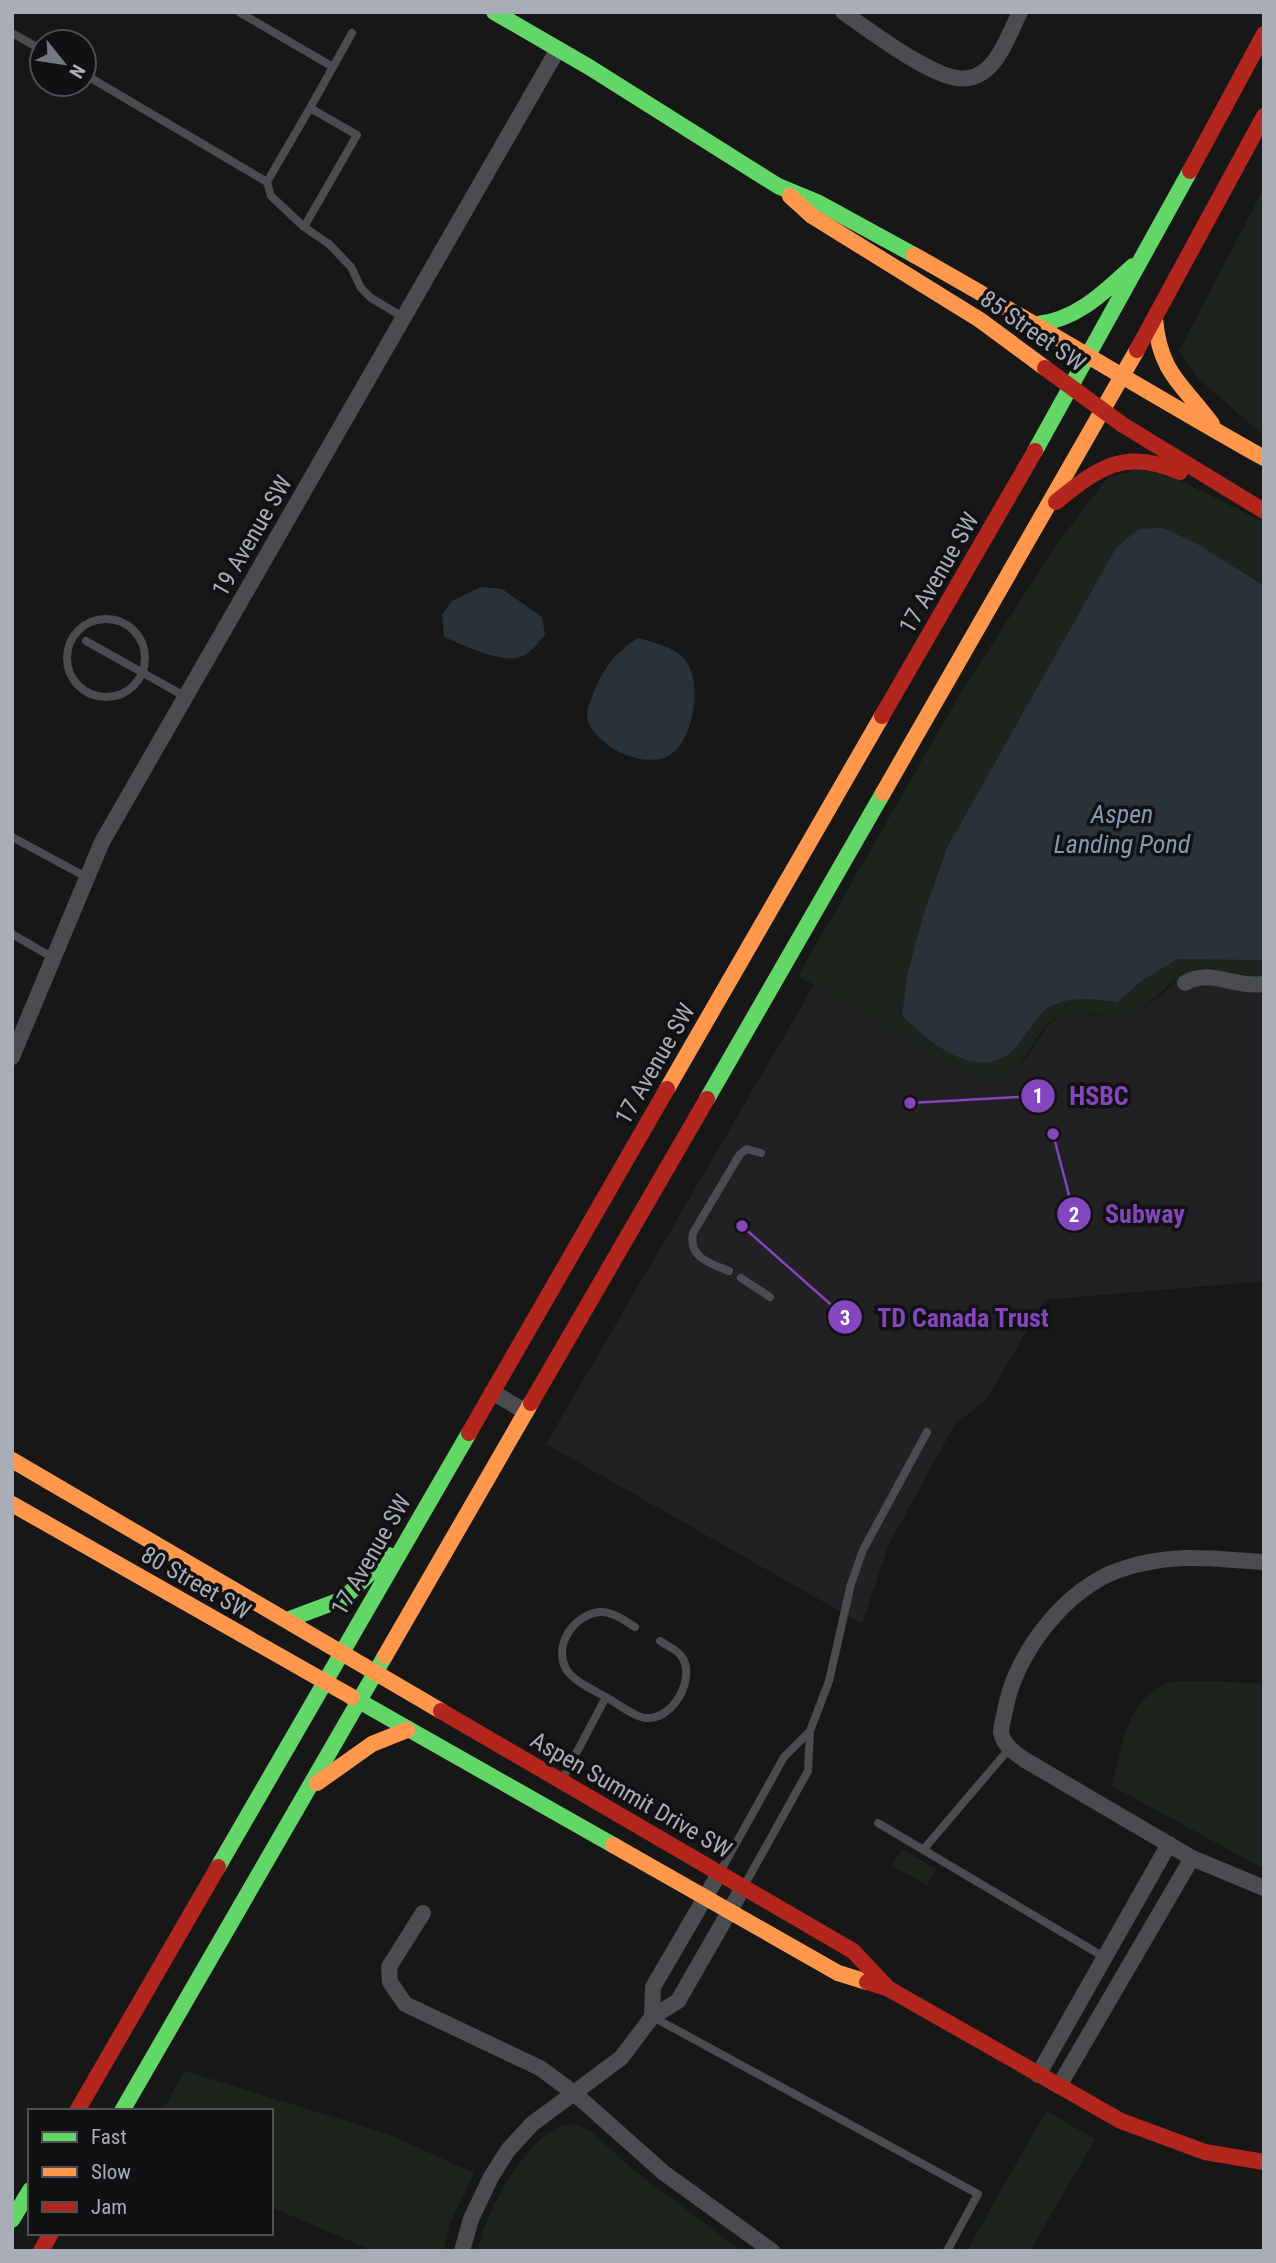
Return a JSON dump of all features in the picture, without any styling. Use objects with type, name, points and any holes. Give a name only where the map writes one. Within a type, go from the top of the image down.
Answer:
[{"type":"main road","name":"85 Street SW","points":[[494,12],[778,186],[812,216],[980,320],[1104,411],[1264,511]]},
{"type":"main road","name":"17 Avenue SW","points":[[78,2109],[137,2045],[307,1791],[374,1670],[526,1412],[750,984],[895,731],[1072,387],[1264,34]]},
{"type":"main road","name":"17 Avenue SW","points":[[122,2109],[137,2045],[324,1683],[405,1539],[492,1392],[750,984],[895,731],[1046,509],[1104,411],[1264,116]]},
{"type":"main road","name":"85 Street SW","points":[[778,186],[820,203],[1038,324],[1122,377],[1264,458]]},
{"type":"main road","points":[[1038,324],[1052,324],[1070,317],[1142,258]]},
{"type":"main road","points":[[1155,319],[1156,349],[1164,367],[1215,429]]},
{"type":"main road","points":[[1046,509],[1094,471],[1113,462],[1138,459],[1161,462],[1202,483],[1237,495]]},
{"type":"main road","name":"80 Street SW","points":[[12,1460],[24,1493],[357,1702]]},
{"type":"main road","name":"80 Street SW","points":[[24,1493],[287,1620],[342,1651]]},
{"type":"main road","points":[[287,1620],[343,1599],[405,1539]]},
{"type":"main road","name":"Aspen Summit Drive SW","points":[[342,1651],[853,1951],[889,1989]]},
{"type":"main road","name":"Aspen Summit Drive SW","points":[[357,1702],[838,1973],[889,1989],[1121,2121],[1205,2152],[1264,2162]]},
{"type":"main road","points":[[307,1791],[348,1758],[385,1737],[407,1730]]},
{"type":"main road","points":[[14,2216],[28,2193]]},
{"type":"main road","points":[[41,2251],[50,2235]]},
{"type":"street","points":[[843,12],[945,75],[958,78],[973,77],[988,68],[1020,12]]},
{"type":"street","name":"19 Avenue SW","points":[[12,1057],[102,842],[558,49]]},
{"type":"street","points":[[1185,983],[1205,975],[1238,985],[1264,984]]},
{"type":"street","points":[[492,1392],[526,1412]]},
{"type":"street","points":[[1264,1562],[1175,1556],[1119,1570],[1078,1594],[1038,1633],[1009,1688],[1001,1733],[1009,1749],[1169,1844],[1192,1857],[1264,1888]]},
{"type":"street","points":[[1038,2075],[1169,1844]]},
{"type":"street","points":[[1059,2086],[1192,1857]]},
{"type":"street","points":[[652,2017],[653,1987],[720,1872]]},
{"type":"street","points":[[463,2251],[471,2219],[491,2177],[508,2150],[532,2124],[621,2058],[652,2017],[678,2001],[744,1886]]},
{"type":"street","points":[[424,1913],[389,1967],[390,1982],[405,2004],[523,2059],[573,2093],[664,2173],[772,2251]]},
{"type":"street","points":[[1104,1957],[1126,1969]]},
{"type":"lane","points":[[239,12],[333,67]]},
{"type":"lane","points":[[12,33],[28,42]]},
{"type":"lane","points":[[267,181],[352,33]]},
{"type":"lane","points":[[98,83],[267,181],[271,196],[304,227],[329,244],[351,267],[361,288],[403,317]]},
{"type":"lane","points":[[304,227],[357,135],[310,108]]},
{"type":"lane","points":[[117,619],[129,625],[144,647],[142,674],[125,692],[101,697],[89,694],[78,686],[67,664],[71,639],[90,621],[117,619]]},
{"type":"lane","points":[[86,641],[186,697]]},
{"type":"lane","points":[[12,837],[88,878]]},
{"type":"lane","points":[[12,934],[55,959]]},
{"type":"lane","points":[[729,1271],[704,1261],[694,1252],[691,1243],[693,1233],[740,1154],[747,1149],[761,1153]]},
{"type":"lane","points":[[741,1278],[770,1297]]},
{"type":"lane","points":[[744,1886],[808,1771],[810,1731],[829,1681],[851,1584],[863,1550],[927,1432]]},
{"type":"lane","points":[[635,1627],[603,1612],[584,1615],[569,1630],[563,1652],[566,1668],[578,1681],[644,1718],[660,1716],[673,1706],[686,1683],[687,1665],[680,1653],[660,1641]]},
{"type":"lane","points":[[562,1780],[606,1698]]},
{"type":"lane","points":[[720,1872],[784,1757],[810,1731]]},
{"type":"lane","points":[[923,1850],[1009,1749]]},
{"type":"lane","points":[[878,1823],[1104,1957]]},
{"type":"lane","points":[[652,2017],[978,2194],[947,2251]]},
{"type":"shaded area","points":[[1264,188],[1264,436],[1199,379],[1179,351]]},
{"type":"shaded area","name":"Aspen Landing Pond","points":[[1144,468],[1169,475],[1264,522],[1264,978],[1236,977],[1210,968],[1194,970],[1174,981],[1146,1004],[1124,1015],[1076,1012],[1061,1015],[1039,1034],[1016,1068],[1005,1075],[991,1078],[971,1076],[798,976],[963,689],[1057,544],[1108,477]]},
{"type":"shaded area","points":[[1205,968],[1221,970],[1232,976],[1264,978],[1264,1281],[1045,1300],[985,1401],[955,1424],[888,1546],[862,1624],[546,1444],[814,985],[1007,1074],[1023,1062],[1048,1025],[1059,1016],[1073,1011],[1103,1016],[1135,1011],[1159,997],[1180,977]]},
{"type":"shaded area","points":[[1170,1682],[1264,1684],[1264,1869],[1112,1786],[1127,1728],[1142,1702],[1152,1692]]},
{"type":"shaded area","points":[[902,1849],[936,1869],[927,1885],[892,1866]]},
{"type":"shaded area","points":[[185,2071],[388,2134],[474,2173],[450,2223],[443,2251],[373,2251],[273,2208],[273,2109],[163,2109]]},
{"type":"shaded area","points":[[1046,2111],[1095,2139],[1030,2251],[967,2251]]},
{"type":"shaded area","points":[[565,2124],[578,2125],[590,2131],[637,2173],[742,2251],[478,2251],[489,2216],[509,2178],[536,2144]]},
{"type":"water","name":"Aspen Landing Pond","points":[[1162,528],[1194,542],[1264,586],[1264,960],[1177,959],[1143,980],[1117,1002],[1077,999],[1053,1005],[1041,1014],[1010,1053],[996,1060],[966,1060],[937,1045],[902,1015],[908,972],[924,913],[947,848],[1116,548],[1139,529]]},
{"type":"water","points":[[481,587],[502,589],[542,617],[545,634],[528,653],[520,657],[503,658],[444,637],[442,615],[452,601]]},
{"type":"water","points":[[638,638],[680,655],[691,670],[694,683],[693,712],[684,739],[677,749],[660,759],[634,758],[617,751],[592,729],[587,716],[602,675],[620,651]]},
{"type":"traffic: fast","points":[[494,12],[589,67],[778,186],[819,203],[914,255]]},
{"type":"traffic: fast","points":[[1035,451],[1190,171]]},
{"type":"traffic: fast","points":[[1038,324],[1066,316],[1090,303],[1133,266]]},
{"type":"traffic: fast","points":[[707,1099],[883,793]]},
{"type":"traffic: fast","points":[[218,1867],[469,1433]]},
{"type":"traffic: fast","points":[[287,1620],[343,1599],[389,1555]]},
{"type":"traffic: fast","points":[[123,2109],[385,1656]]},
{"type":"traffic: fast","points":[[352,1697],[613,1845]]},
{"type":"traffic: fast","points":[[12,2220],[28,2193]]},
{"type":"traffic: slow","points":[[790,196],[812,216],[980,320],[1045,368]]},
{"type":"traffic: slow","points":[[914,255],[1264,458]]},
{"type":"traffic: slow","points":[[1155,319],[1167,366],[1212,424]]},
{"type":"traffic: slow","points":[[883,793],[1137,350]]},
{"type":"traffic: slow","points":[[667,1089],[882,716]]},
{"type":"traffic: slow","points":[[385,1656],[531,1403]]},
{"type":"traffic: slow","points":[[12,1460],[441,1711]]},
{"type":"traffic: slow","points":[[12,1504],[352,1697]]},
{"type":"traffic: slow","points":[[317,1783],[372,1744],[407,1730]]},
{"type":"traffic: slow","points":[[613,1845],[838,1973],[867,1982]]},
{"type":"traffic: jam","points":[[1190,171],[1264,34]]},
{"type":"traffic: jam","points":[[1137,350],[1264,116]]},
{"type":"traffic: jam","points":[[1045,368],[1123,425],[1264,511]]},
{"type":"traffic: jam","points":[[882,716],[1035,451]]},
{"type":"traffic: jam","points":[[1056,502],[1086,479],[1114,465],[1143,462],[1180,472]]},
{"type":"traffic: jam","points":[[469,1433],[667,1089]]},
{"type":"traffic: jam","points":[[531,1403],[707,1099]]},
{"type":"traffic: jam","points":[[441,1711],[853,1951],[887,1987]]},
{"type":"traffic: jam","points":[[78,2109],[218,1867]]},
{"type":"traffic: jam","points":[[867,1982],[889,1989],[1121,2121],[1205,2152],[1264,2162]]},
{"type":"traffic: jam","points":[[41,2251],[50,2235]]},
{"type":"place","name":"HSBC","points":[[910,1103]]},
{"type":"place","name":"Subway","points":[[1053,1134]]},
{"type":"place","name":"TD Canada Trust","points":[[742,1226]]}]
